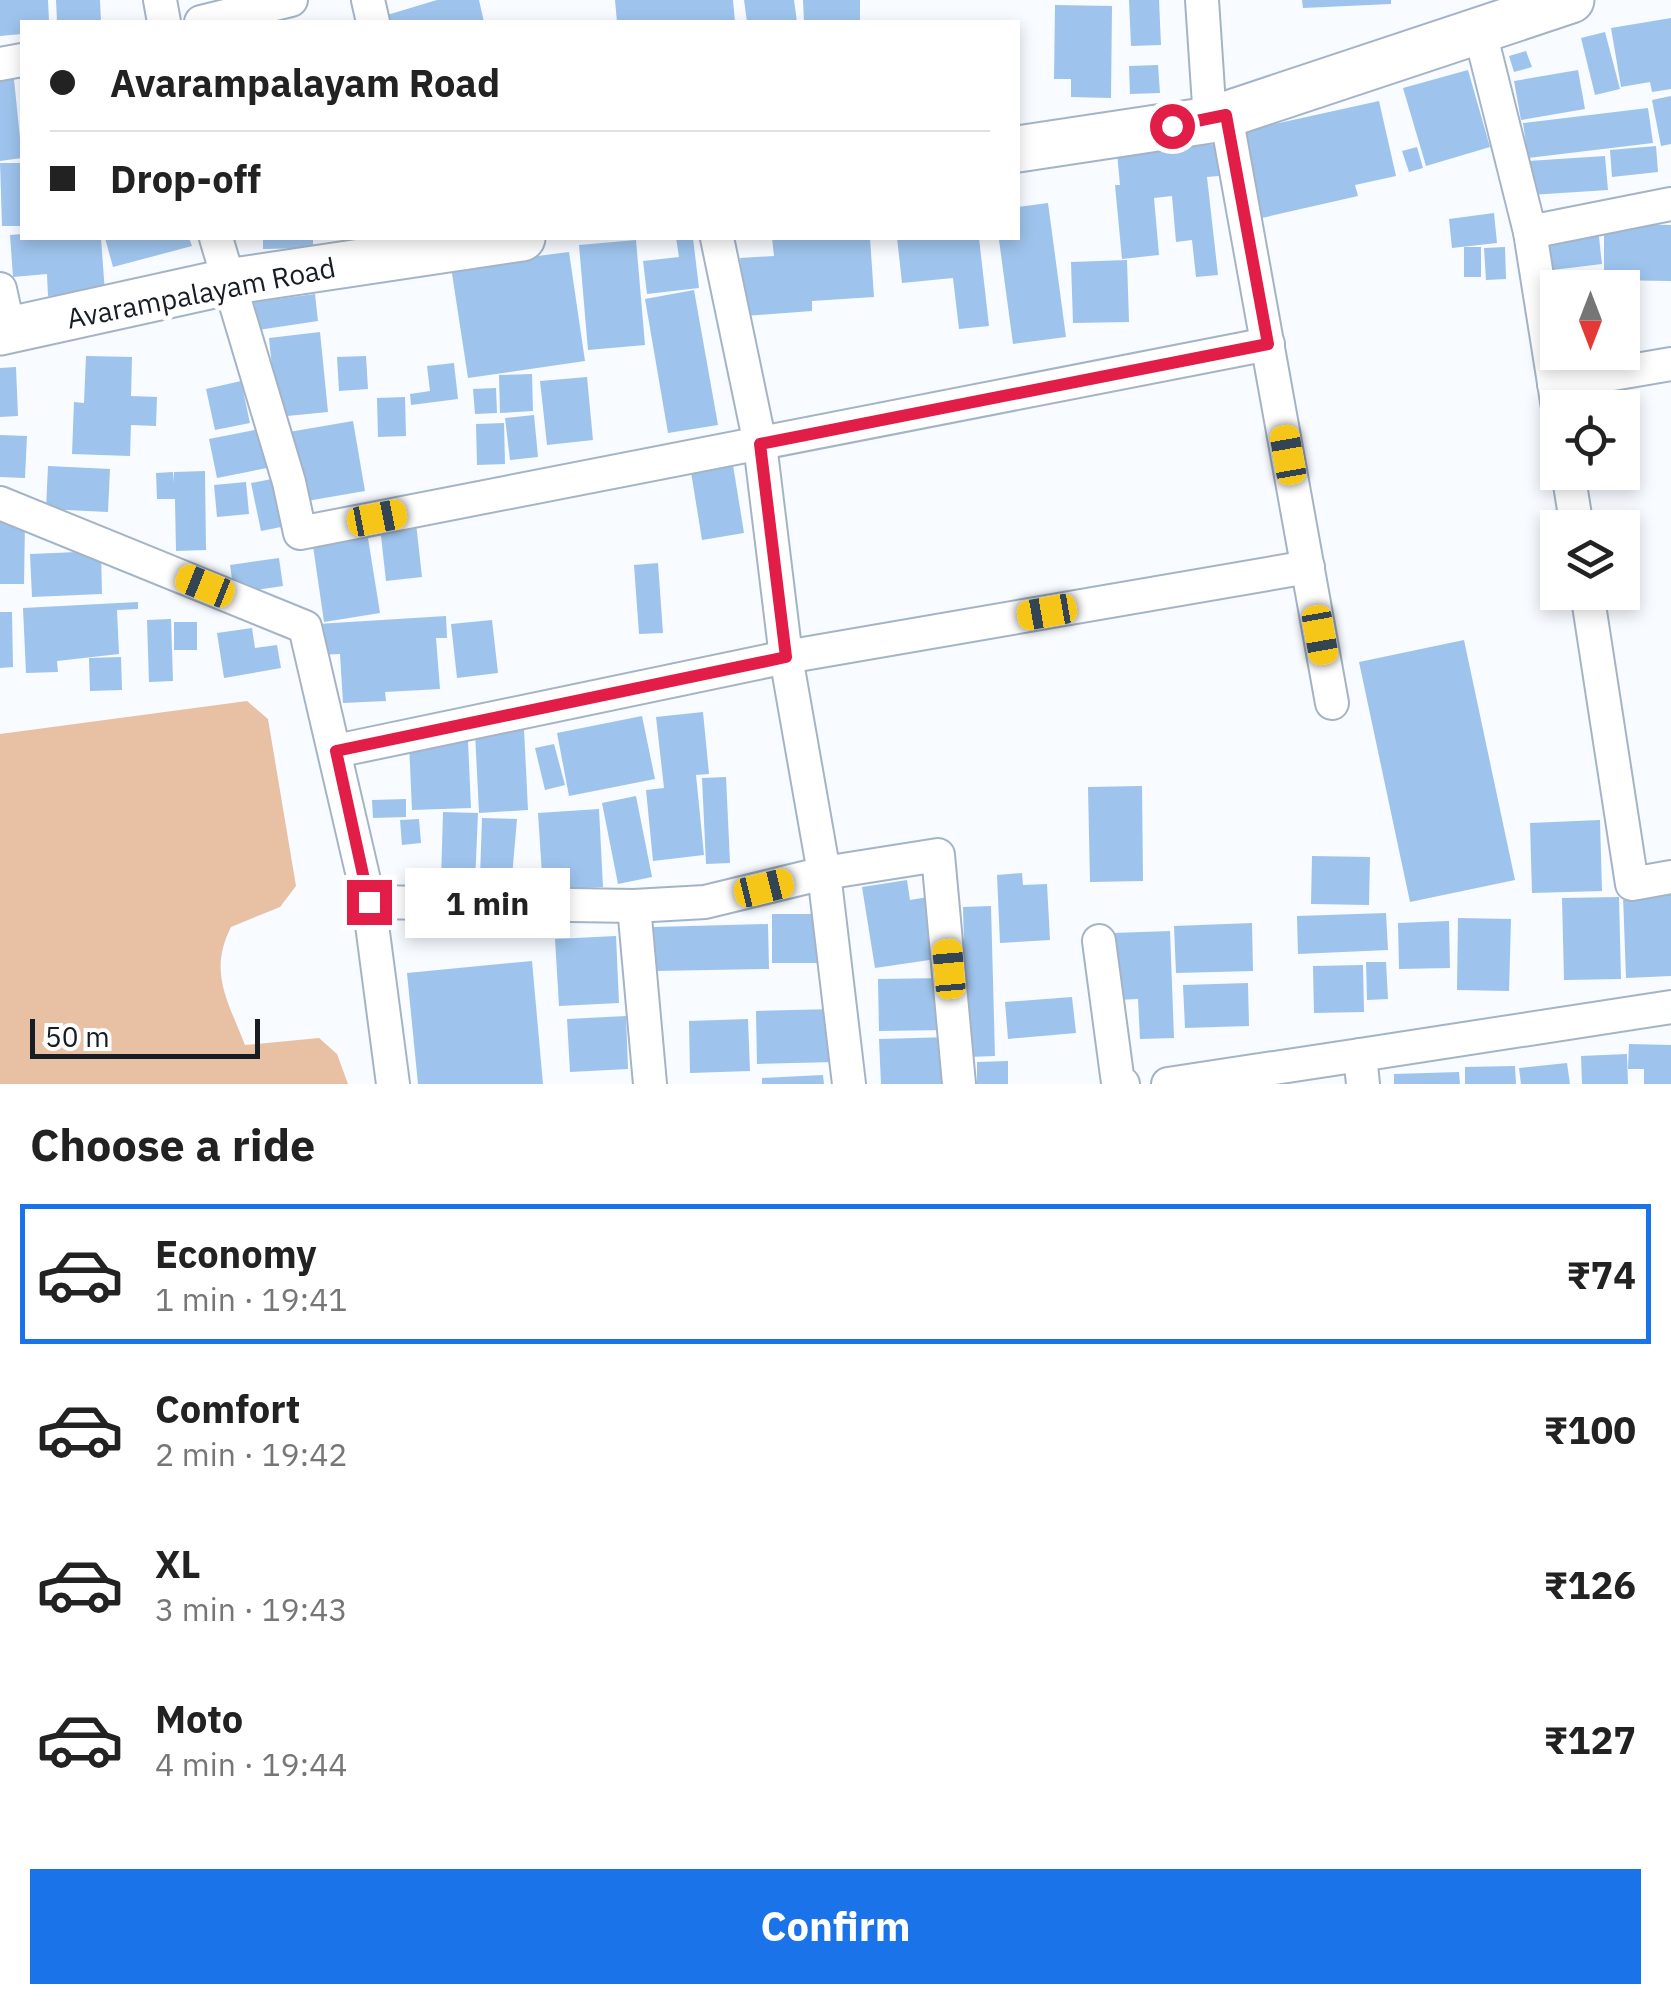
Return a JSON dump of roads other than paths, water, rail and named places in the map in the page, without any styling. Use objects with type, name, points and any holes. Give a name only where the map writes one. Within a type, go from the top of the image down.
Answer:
[{"type":"street","points":[[209,20],[291,0]]},
{"type":"street","points":[[1202,0],[1218,117],[1268,344],[1332,704]]},
{"type":"street","points":[[1020,149],[1218,117],[1571,0]]},
{"type":"street","points":[[1480,32],[1530,232],[1555,390]]},
{"type":"street","points":[[1530,232],[1671,204]]},
{"type":"street","points":[[216,240],[289,482],[300,534],[1268,344]]},
{"type":"street","name":"Avarampalayam Road","points":[[3,318],[424,246],[498,240]]},
{"type":"street","points":[[717,240],[760,444],[786,657],[824,874],[849,1084]]},
{"type":"street","points":[[1578,390],[1671,364]]},
{"type":"street","points":[[0,503],[306,627],[369,902],[393,1084]]},
{"type":"street","points":[[336,751],[786,657],[1308,567]]},
{"type":"street","points":[[1590,610],[1632,884],[1671,877]]},
{"type":"street","points":[[369,902],[634,906],[705,902],[824,874],[938,855],[959,1084]]},
{"type":"street","points":[[634,906],[650,1084]]},
{"type":"street","points":[[1099,941],[1118,1082],[1123,1084]]},
{"type":"street","points":[[1168,1084],[1361,1070],[1671,1007]]}]
